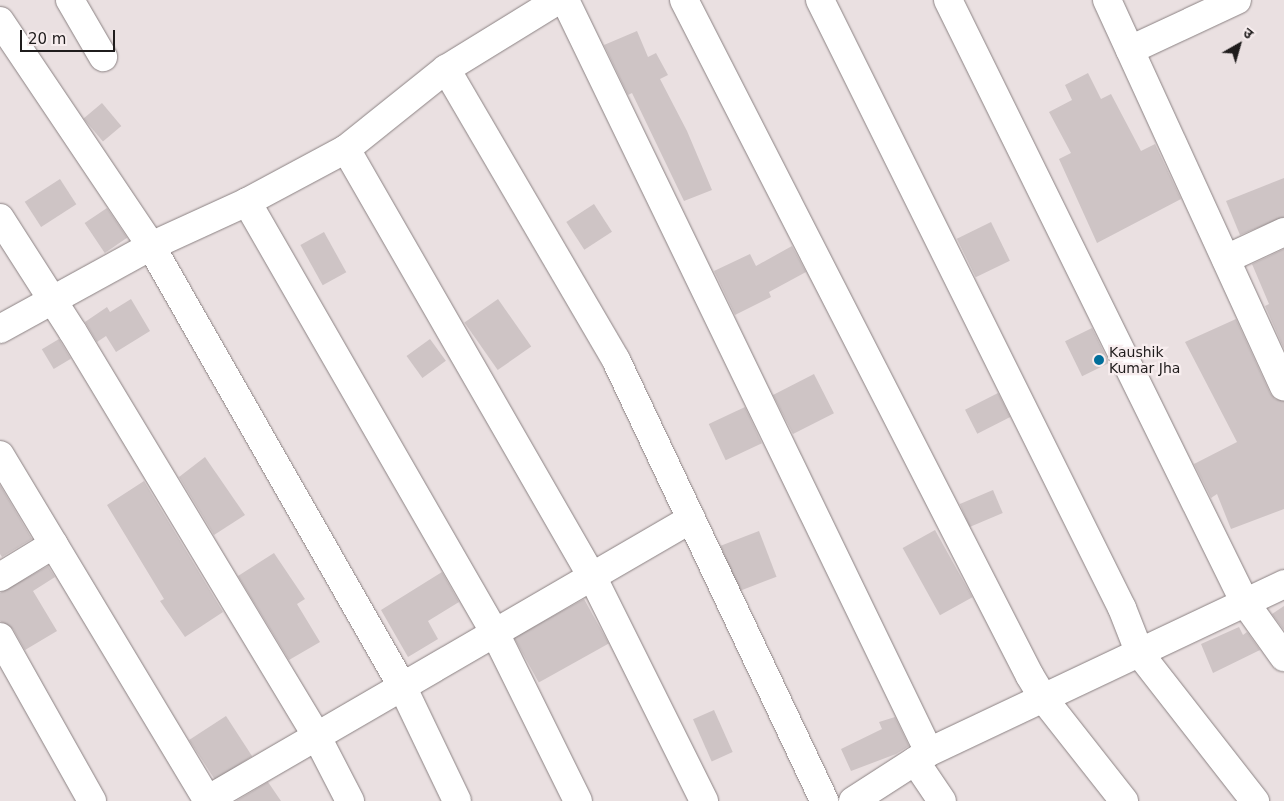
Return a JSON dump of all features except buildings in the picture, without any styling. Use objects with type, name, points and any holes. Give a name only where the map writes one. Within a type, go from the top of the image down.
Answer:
[{"type":"street","points":[[70,0],[103,57]]},
{"type":"street","points":[[0,329],[52,298],[151,246],[247,202],[346,149],[446,69],[558,0]]},
{"type":"street","points":[[565,0],[942,801]]},
{"type":"street","points":[[684,0],[1043,698],[1124,801]]},
{"type":"street","points":[[820,0],[1118,599],[1140,654],[1255,801]]},
{"type":"street","points":[[948,0],[1244,601],[1284,657]]},
{"type":"street","points":[[1108,0],[1226,259],[1276,352],[1284,386]]},
{"type":"street","points":[[1130,50],[1237,0]]},
{"type":"street","points":[[0,21],[151,246],[402,686],[457,801]]},
{"type":"street","points":[[446,69],[616,360],[824,801]]},
{"type":"street","points":[[346,149],[592,576],[704,801]]},
{"type":"street","points":[[247,202],[495,633],[578,801]]},
{"type":"street","points":[[0,218],[52,298],[316,737],[350,801]]},
{"type":"street","points":[[1226,259],[1284,232]]},
{"type":"street","points":[[0,455],[207,801],[691,519]]},
{"type":"street","points":[[0,577],[54,544]]},
{"type":"street","points":[[852,801],[922,756],[1140,654],[1244,601],[1284,584]]},
{"type":"street","points":[[0,637],[92,801]]},
{"type":"place","name":"Kaushik Kumar Jha","points":[[1099,360]]}]
